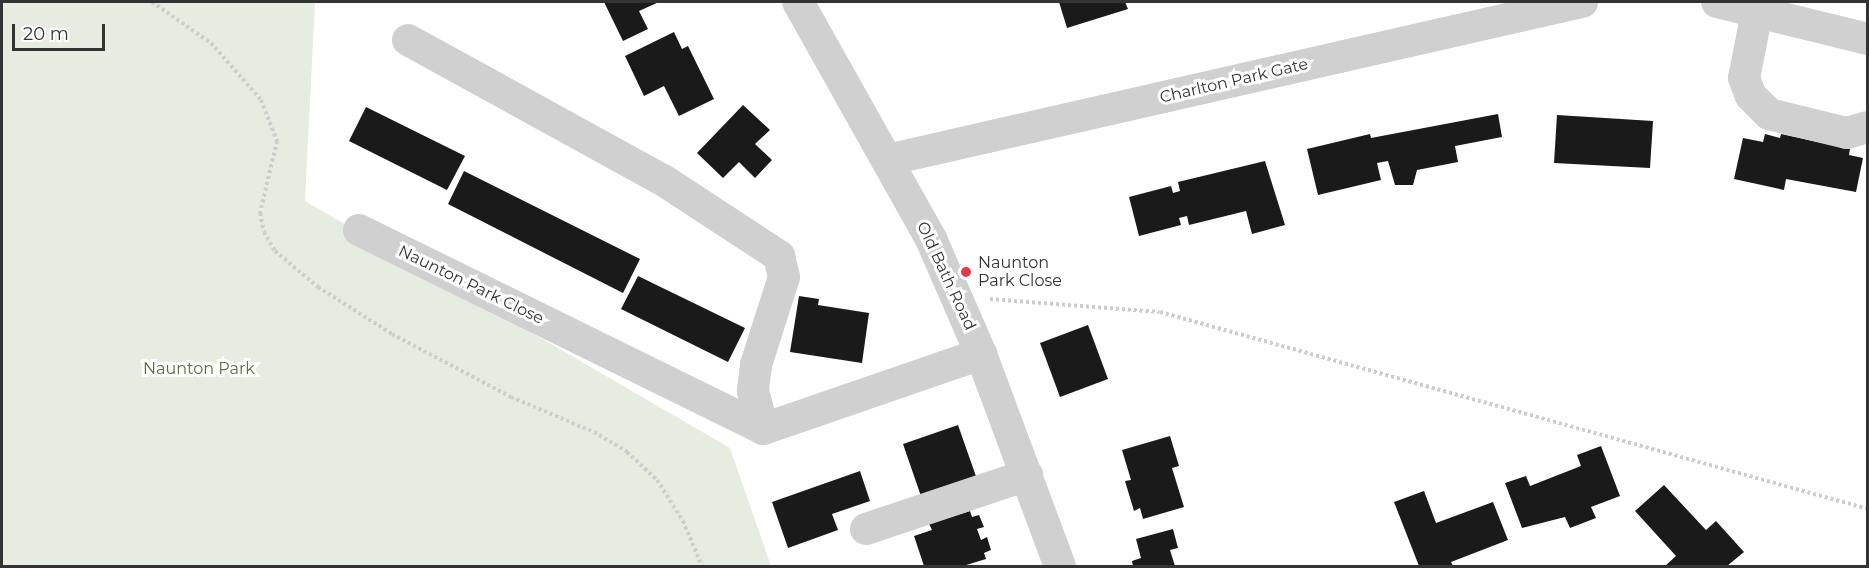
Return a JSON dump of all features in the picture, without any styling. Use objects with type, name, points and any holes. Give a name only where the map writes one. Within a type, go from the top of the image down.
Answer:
[{"type":"street","name":"Old Bath Road","points":[[798,2],[931,239],[981,354],[1060,567]]},
{"type":"street","name":"Charlton Park Gate","points":[[887,160],[1582,2]]},
{"type":"street","points":[[1717,2],[1868,39]]},
{"type":"street","points":[[1757,12],[1744,78],[1750,96],[1768,114],[1847,133],[1868,127]]},
{"type":"street","points":[[408,40],[663,180],[779,256],[784,277],[756,365],[753,391],[763,429],[981,354]]},
{"type":"street","name":"Naunton Park Close","points":[[359,231],[763,429]]},
{"type":"street","points":[[867,529],[1027,475]]},
{"type":"path","points":[[152,2],[211,43],[261,100],[277,141],[260,213],[264,232],[275,251],[318,287],[393,334],[510,397],[594,432],[627,452],[657,480],[683,521],[702,567]]},
{"type":"path","points":[[956,296],[1160,312],[1868,509]]},
{"type":"green space","name":"Naunton Park","points":[[2,2],[315,2],[305,201],[730,448],[771,566],[2,566]]},
{"type":"building","points":[[604,2],[659,2],[639,11],[648,29],[623,41]]},
{"type":"building","points":[[1059,2],[1125,2],[1128,9],[1067,28]]},
{"type":"building","points":[[674,32],[682,49],[688,46],[714,99],[679,116],[664,86],[644,96],[625,56]]},
{"type":"building","points":[[743,105],[770,130],[755,144],[772,160],[755,178],[739,162],[723,178],[697,153]]},
{"type":"building","points":[[366,107],[465,156],[447,190],[349,141]]},
{"type":"building","points":[[1498,114],[1502,137],[1455,146],[1458,162],[1417,170],[1413,185],[1395,185],[1388,161],[1377,163],[1381,180],[1318,195],[1307,149],[1370,134],[1371,138]]},
{"type":"building","points":[[1557,115],[1653,121],[1650,168],[1554,163]]},
{"type":"building","points":[[1765,134],[1780,138],[1781,134],[1850,149],[1849,155],[1863,158],[1856,192],[1786,179],[1784,190],[1734,179],[1743,138],[1763,142]]},
{"type":"building","points":[[1265,161],[1285,225],[1252,234],[1246,211],[1189,225],[1187,216],[1179,218],[1181,225],[1139,236],[1129,197],[1171,186],[1173,193],[1180,191],[1178,182]]},
{"type":"building","points":[[464,171],[640,259],[623,293],[448,204]]},
{"type":"building","points":[[638,276],[745,328],[728,362],[621,309]]},
{"type":"building","points":[[799,296],[819,299],[818,305],[869,313],[862,363],[790,352]]},
{"type":"building","points":[[1088,325],[1108,379],[1060,397],[1040,343]]},
{"type":"building","points":[[958,425],[978,482],[923,502],[903,444]]},
{"type":"building","points":[[1170,436],[1179,466],[1172,468],[1184,507],[1143,519],[1140,508],[1134,511],[1125,481],[1131,480],[1122,450]]},
{"type":"building","points":[[1601,446],[1620,496],[1591,507],[1596,518],[1570,528],[1565,517],[1522,528],[1505,483],[1526,476],[1530,486],[1581,466],[1577,455]]},
{"type":"building","points":[[860,471],[870,501],[832,514],[838,530],[788,548],[772,502]]},
{"type":"building","points":[[1664,485],[1706,530],[1716,521],[1744,552],[1727,566],[1665,566],[1676,556],[1635,511]]},
{"type":"building","points":[[1424,491],[1436,523],[1493,502],[1508,540],[1451,562],[1453,566],[1419,566],[1394,502]]},
{"type":"building","points":[[970,511],[972,517],[979,515],[984,527],[977,529],[981,540],[987,537],[991,550],[984,553],[986,559],[963,566],[924,566],[914,536],[932,530],[929,524]]},
{"type":"building","points":[[1173,529],[1178,548],[1170,550],[1175,566],[1133,566],[1132,561],[1141,558],[1136,539]]},
{"type":"place","name":"Naunton Park Close","points":[[966,272]]}]
